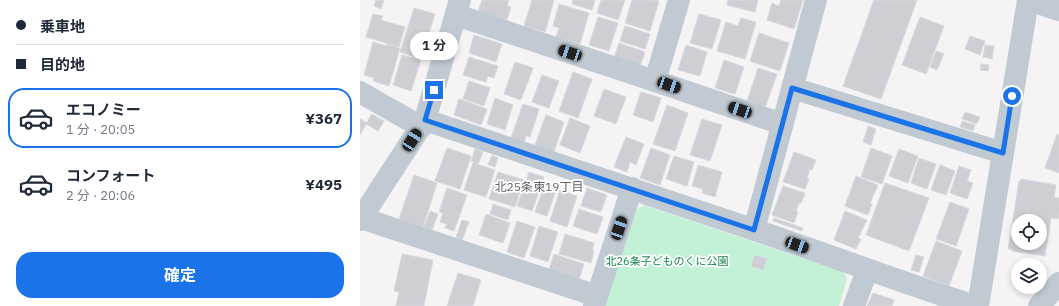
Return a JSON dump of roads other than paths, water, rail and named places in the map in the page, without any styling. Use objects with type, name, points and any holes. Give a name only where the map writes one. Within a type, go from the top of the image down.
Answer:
[{"type":"street","points":[[655,81],[680,0]]},
{"type":"street","points":[[754,230],[816,0]]},
{"type":"street","points":[[360,92],[423,124],[632,188],[868,270],[977,306],[1028,0],[1059,10]]},
{"type":"street","points":[[632,188],[596,301],[361,219],[423,124],[458,8],[655,81],[782,124]]},
{"type":"street","points":[[792,88],[1003,153]]},
{"type":"street","points":[[854,306],[868,270]]},
{"type":"street","points":[[1039,306],[1059,283]]},
{"type":"district","name":"北25条東19丁目","points":[[539,186]]},
{"type":"park label","name":"北26条子どものくに公園","points":[[667,261]]}]
